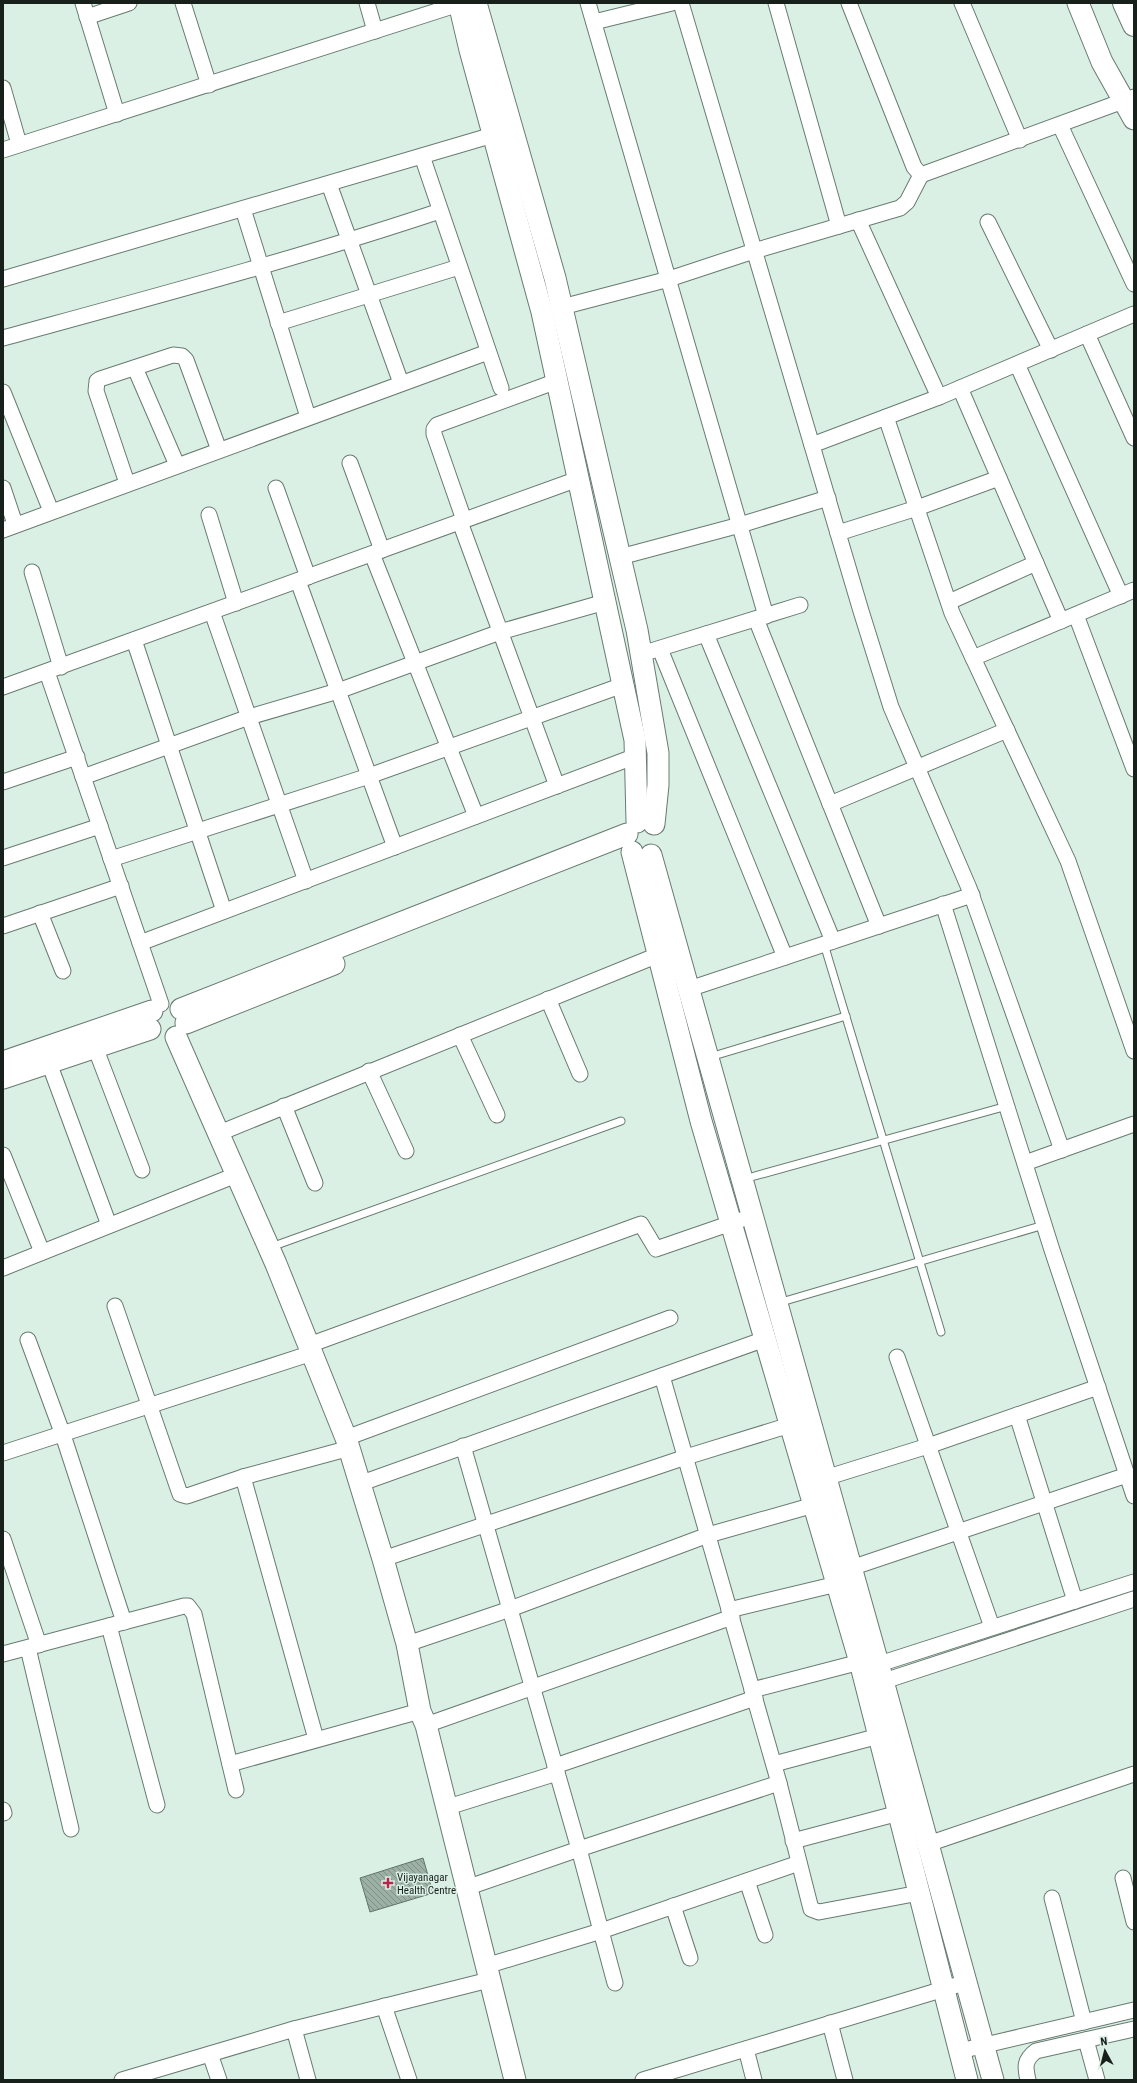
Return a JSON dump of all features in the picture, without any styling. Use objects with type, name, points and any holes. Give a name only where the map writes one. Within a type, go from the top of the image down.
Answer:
[{"type":"highway","points":[[1124,3],[1134,25]]},
{"type":"street","points":[[117,114],[85,10],[129,3]]},
{"type":"street","points":[[183,3],[209,85]]},
{"type":"street","points":[[367,3],[375,31]]},
{"type":"street","points":[[3,150],[464,3]]},
{"type":"street","points":[[464,3],[493,135],[542,312],[635,740],[638,839],[658,955],[701,1121],[837,1584],[870,1673],[928,1844],[993,2080]]},
{"type":"street","points":[[464,3],[562,307],[620,557],[650,652],[785,957]]},
{"type":"street","points":[[588,3],[670,279],[740,525],[761,617],[830,804],[879,926]]},
{"type":"street","points":[[594,22],[672,3]]},
{"type":"street","points":[[681,3],[838,534],[891,707],[972,895],[1062,1150]]},
{"type":"street","points":[[776,3],[840,226]]},
{"type":"street","points":[[849,3],[914,167],[921,175]]},
{"type":"street","points":[[962,3],[1020,140]]},
{"type":"street","points":[[1078,3],[1102,62],[1129,98],[1134,118]]},
{"type":"street","points":[[3,88],[19,144]]},
{"type":"street","points":[[562,307],[670,279],[754,251],[905,205],[921,175],[1020,140],[1129,98]]},
{"type":"street","points":[[1060,125],[1134,284]]},
{"type":"street","points":[[3,279],[243,210],[493,135]]},
{"type":"street","points":[[422,156],[501,388]]},
{"type":"street","points":[[329,184],[401,383]]},
{"type":"street","points":[[243,210],[308,417]]},
{"type":"street","points":[[3,338],[261,267],[350,241],[440,211]]},
{"type":"street","points":[[858,220],[939,397]]},
{"type":"street","points":[[988,222],[1051,350]]},
{"type":"street","points":[[278,323],[459,267]]},
{"type":"street","points":[[812,445],[939,397],[1134,314]]},
{"type":"street","points":[[1087,334],[1134,438]]},
{"type":"street","points":[[3,488],[9,527],[488,352]]},
{"type":"street","points":[[127,483],[96,386],[100,379],[173,355],[182,356],[186,360],[218,450]]},
{"type":"street","points":[[973,658],[1127,593],[1017,364]]},
{"type":"street","points":[[136,368],[177,465]]},
{"type":"street","points":[[557,381],[437,425],[434,429],[434,434],[462,521],[500,632],[557,786]]},
{"type":"street","points":[[960,388],[1061,621]]},
{"type":"street","points":[[3,392],[51,511]]},
{"type":"street","points":[[886,417],[949,602],[973,658],[1068,861],[1134,1051]]},
{"type":"street","points":[[350,463],[377,552],[416,663],[476,816]]},
{"type":"street","points":[[838,534],[917,508],[999,478]]},
{"type":"street","points":[[3,687],[578,479]]},
{"type":"street","points":[[276,488],[338,691],[395,847]]},
{"type":"street","points":[[620,557],[740,525],[828,498]]},
{"type":"street","points":[[209,515],[236,603]]},
{"type":"street","points":[[949,602],[1036,564]]},
{"type":"street","points":[[32,572],[76,757],[167,1019],[269,1248],[348,1443],[407,1644],[445,1808],[515,2080]]},
{"type":"street","points":[[83,777],[248,717],[338,691],[500,632],[605,602]]},
{"type":"street","points":[[650,652],[800,605]]},
{"type":"street","points":[[212,612],[306,880]]},
{"type":"street","points":[[1076,615],[1134,769]]},
{"type":"street","points":[[706,634],[828,943]]},
{"type":"street","points":[[134,640],[224,911]]},
{"type":"street","points":[[650,652],[658,753],[658,785],[638,839],[689,989],[851,1568],[870,1673],[879,1736],[967,2080]]},
{"type":"street","points":[[111,859],[369,776],[623,685]]},
{"type":"street","points":[[830,804],[1007,730]]},
{"type":"street","points":[[140,943],[636,756]]},
{"type":"street","points":[[3,782],[76,757]]},
{"type":"street","points":[[3,858],[100,826]]},
{"type":"street","points":[[3,1078],[95,1047],[638,839]]},
{"type":"street","points":[[4,921],[40,914],[121,886]]},
{"type":"street","points":[[689,989],[972,895]]},
{"type":"street","points":[[943,904],[1044,1225],[1134,1496]]},
{"type":"street","points":[[40,914],[63,970]]},
{"type":"street","points":[[217,1134],[369,1071],[658,955]]},
{"type":"street","points":[[548,999],[580,1074]]},
{"type":"street","points":[[3,1062],[167,1019]]},
{"type":"street","points":[[460,1035],[497,1115]]},
{"type":"street","points":[[95,1047],[142,1170]]},
{"type":"street","points":[[49,1063],[109,1225]]},
{"type":"street","points":[[369,1071],[406,1151]]},
{"type":"street","points":[[284,1106],[315,1183]]},
{"type":"street","points":[[1025,1163],[1134,1124]]},
{"type":"street","points":[[3,1156],[42,1252]]},
{"type":"street","points":[[3,1268],[236,1175]]},
{"type":"street","points":[[3,1453],[63,1435],[149,1406],[311,1349],[641,1224],[656,1249],[752,1216]]},
{"type":"street","points":[[114,1306],[180,1494],[187,1496],[348,1443],[670,1318]]},
{"type":"street","points":[[359,1484],[765,1339]]},
{"type":"street","points":[[28,1340],[63,1435],[116,1624],[157,1805]]},
{"type":"street","points":[[897,1357],[992,1627]]},
{"type":"street","points":[[662,1376],[774,1764],[810,1904],[814,1911],[818,1912],[919,1893]]},
{"type":"street","points":[[825,1478],[928,1446],[1098,1387]]},
{"type":"street","points":[[1016,1415],[1075,1601]]},
{"type":"street","points":[[383,1560],[686,1457],[790,1425]]},
{"type":"street","points":[[463,1446],[579,1849],[615,1984]]},
{"type":"street","points":[[851,1568],[959,1533],[1127,1475]]},
{"type":"street","points":[[243,1477],[316,1739]]},
{"type":"street","points":[[407,1644],[510,1609],[708,1535],[814,1505]]},
{"type":"street","points":[[3,1539],[9,1573],[33,1646],[71,1829]]},
{"type":"street","points":[[870,1673],[992,1627],[1134,1582]]},
{"type":"street","points":[[230,1764],[316,1739],[423,1718],[533,1689],[731,1614],[837,1584]]},
{"type":"street","points":[[445,1808],[556,1770],[754,1694],[870,1673],[1134,1599]]},
{"type":"street","points":[[3,1654],[184,1606],[191,1609],[236,1790]]},
{"type":"street","points":[[774,1764],[879,1736]]},
{"type":"street","points":[[928,1844],[1134,1774]]},
{"type":"street","points":[[466,1888],[779,1783]]},
{"type":"street","points":[[794,1841],[899,1813]]},
{"type":"street","points":[[129,2079],[294,2029],[384,2006],[488,1973],[601,1931],[799,1863]]},
{"type":"street","points":[[1123,1878],[1134,1922]]},
{"type":"street","points":[[747,1881],[765,1934]]},
{"type":"street","points":[[1052,1898],[1084,2022]]},
{"type":"street","points":[[673,1906],[690,1958]]},
{"type":"street","points":[[643,2080],[661,2078],[746,2049],[967,1982]]},
{"type":"street","points":[[384,2006],[409,2080]]},
{"type":"street","points":[[960,2051],[1134,2010]]},
{"type":"street","points":[[830,2023],[845,2080]]},
{"type":"street","points":[[294,2029],[308,2080]]},
{"type":"street","points":[[1028,2080],[1025,2067],[1029,2056],[1036,2052],[1134,2029]]},
{"type":"street","points":[[1086,2040],[1097,2080]]},
{"type":"street","points":[[746,2049],[754,2080]]},
{"type":"street","points":[[210,2054],[219,2080]]},
{"type":"lane","points":[[828,943],[846,1016],[941,1332]]},
{"type":"lane","points":[[708,1058],[846,1016]]},
{"type":"lane","points":[[742,1180],[883,1139],[1007,1106]]},
{"type":"lane","points":[[269,1248],[621,1121]]},
{"type":"lane","points":[[776,1303],[1044,1225]]},
{"type":"building","points":[[423,1858],[433,1893],[370,1912],[360,1878]]},
{"type":"place","name":"Vijayanagar Health Centre","points":[[388,1883]]}]
